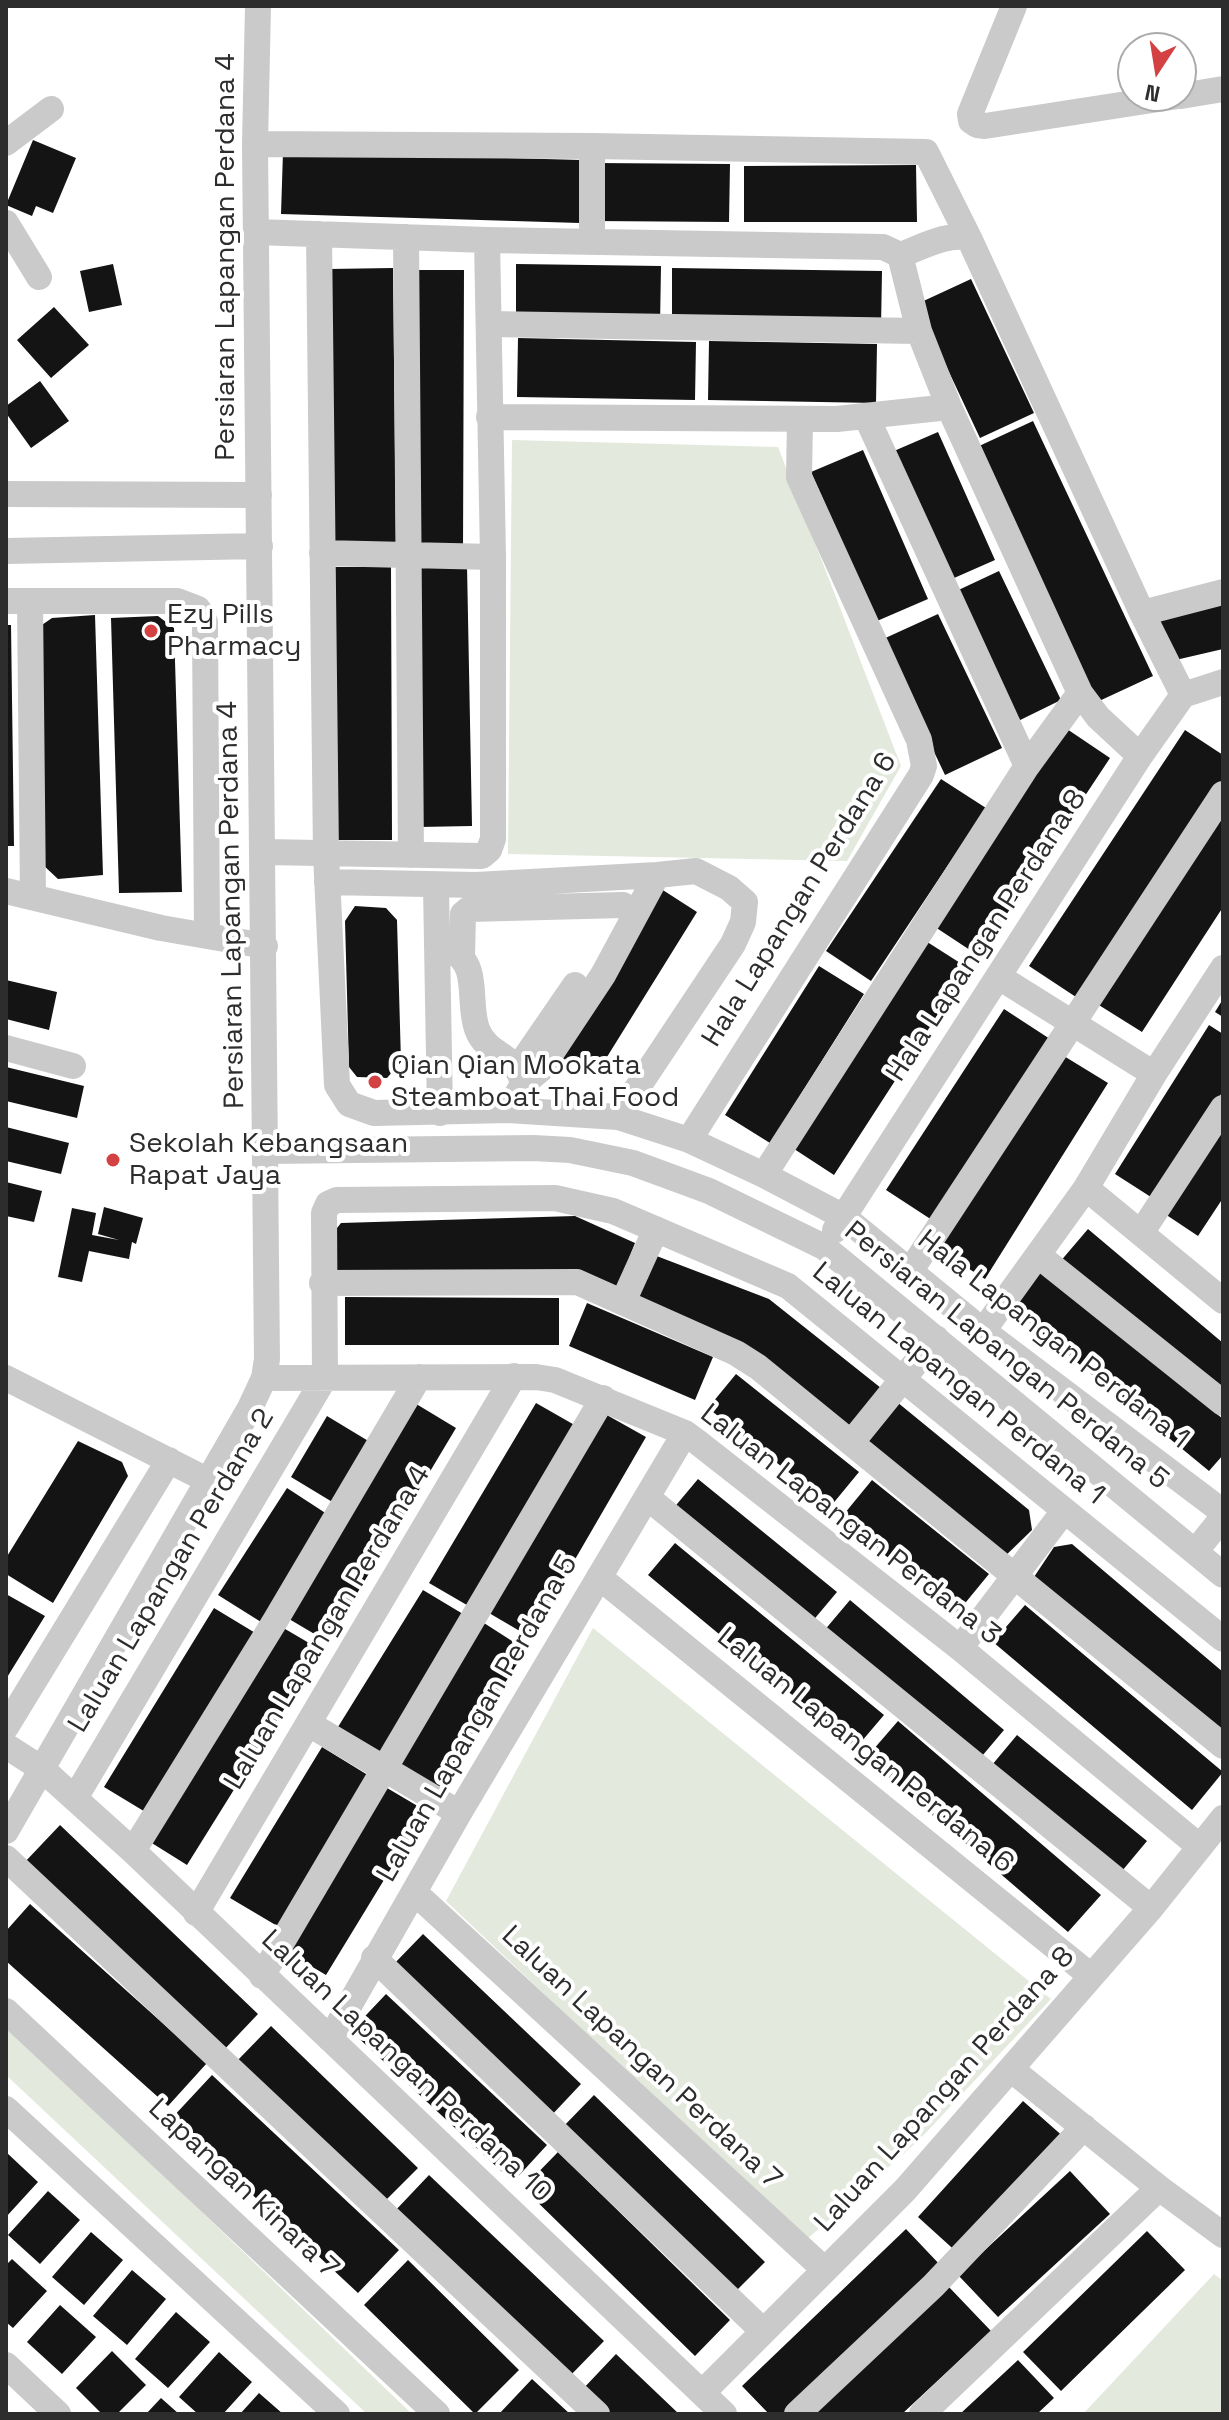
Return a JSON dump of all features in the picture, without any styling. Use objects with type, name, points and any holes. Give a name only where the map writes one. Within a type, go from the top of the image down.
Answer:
[{"type":"street","name":"Persiaran Lapangan Perdana 4","points":[[6,1831],[209,1481],[264,1378],[269,1326],[255,144],[258,6]]},
{"type":"street","points":[[1014,6],[970,114],[971,121],[985,126],[1117,106]]},
{"type":"street","points":[[1197,93],[1223,89]]},
{"type":"street","points":[[6,143],[51,109]]},
{"type":"street","points":[[255,144],[926,152],[1183,695],[1223,682]]},
{"type":"street","points":[[592,146],[592,242]]},
{"type":"street","points":[[6,223],[39,277]]},
{"type":"street","points":[[256,232],[487,240],[883,247],[900,255],[943,240],[961,236],[969,238]]},
{"type":"street","name":"Hala Lapangan Perdana 1","points":[[319,234],[326,855],[337,1085],[349,1104],[374,1113],[508,1110],[618,1117],[689,1140],[764,1175],[844,1217],[983,1331],[1223,1515]]},
{"type":"street","points":[[406,237],[411,855]]},
{"type":"street","points":[[264,852],[482,856],[489,850],[493,839],[493,557],[487,240]]},
{"type":"street","points":[[900,255],[919,331],[949,407],[1080,693],[1098,717],[1140,756]]},
{"type":"street","points":[[489,324],[919,331]]},
{"type":"street","points":[[489,417],[800,420],[867,418],[949,407]]},
{"type":"street","points":[[867,418],[1027,766]]},
{"type":"street","name":"Hala Lapangan Perdana 6","points":[[689,1140],[924,766],[919,740],[799,477],[800,420]]},
{"type":"street","points":[[6,494],[259,495]]},
{"type":"street","points":[[6,551],[260,546]]},
{"type":"street","points":[[322,553],[493,557]]},
{"type":"street","points":[[1142,613],[1223,592]]},
{"type":"street","points":[[33,897],[18,601],[177,601],[198,609],[205,622],[207,936]]},
{"type":"street","points":[[764,1175],[1027,766],[1080,693]]},
{"type":"street","name":"Hala Lapangan Perdana 8","points":[[824,1247],[1140,756],[1183,695]]},
{"type":"street","points":[[911,1270],[1223,794]]},
{"type":"street","points":[[327,882],[436,886],[696,871],[729,888],[745,902],[743,922],[733,944],[618,1117]]},
{"type":"street","points":[[508,1110],[521,1076],[598,952],[623,905],[647,876]]},
{"type":"street","points":[[521,1076],[540,1070],[603,975],[647,876]]},
{"type":"street","points":[[436,886],[440,1113]]},
{"type":"street","points":[[6,891],[161,928],[265,946]]},
{"type":"street","points":[[462,957],[463,914],[469,909],[623,905]]},
{"type":"street","points":[[437,943],[462,957],[469,968],[476,1027],[484,1044],[521,1076]]},
{"type":"street","points":[[983,1331],[1086,1188],[1154,1074],[1223,968]]},
{"type":"street","points":[[999,977],[1154,1074]]},
{"type":"street","points":[[6,1048],[73,1066]]},
{"type":"street","points":[[1141,1233],[1223,1108]]},
{"type":"street","name":"Persiaran Lapangan Perdana 5","points":[[267,1151],[570,1150],[633,1163],[709,1191],[824,1247],[1223,1575]]},
{"type":"street","points":[[1086,1188],[1141,1233],[1219,1288]]},
{"type":"street","name":"Laluan Lapangan Perdana 1","points":[[325,1377],[322,1283],[324,1213],[328,1204],[337,1200],[555,1198],[613,1211],[788,1286],[1223,1639]]},
{"type":"street","points":[[623,1302],[656,1229]]},
{"type":"street","points":[[1039,1256],[1223,1403]]},
{"type":"street","points":[[322,1283],[577,1282],[736,1353],[758,1367],[1223,1746]]},
{"type":"street","points":[[851,1443],[936,1338]]},
{"type":"street","name":"Laluan Lapangan Perdana 3","points":[[264,1378],[514,1376],[555,1380],[685,1433],[960,1648],[1200,1847]]},
{"type":"street","name":"Laluan Lapangan Perdana 4","points":[[196,1913],[514,1376]]},
{"type":"street","name":"Laluan Lapangan Perdana 2","points":[[75,1798],[325,1377]]},
{"type":"street","points":[[133,1851],[275,1621],[419,1377]]},
{"type":"street","points":[[6,1378],[209,1481]]},
{"type":"street","points":[[262,1976],[603,1398]]},
{"type":"street","name":"Laluan Lapangan Perdana 5","points":[[330,2039],[374,1958],[685,1433]]},
{"type":"street","points":[[6,1727],[169,1460]]},
{"type":"street","points":[[648,1498],[1151,1908]]},
{"type":"street","points":[[960,1648],[1064,1511]]},
{"type":"street","points":[[1195,1552],[1223,1515]]},
{"type":"street","name":"Laluan Lapangan Perdana 6","points":[[599,1577],[1091,1976]]},
{"type":"street","points":[[309,1724],[459,1813]]},
{"type":"street","name":"Laluan Lapangan Perdana 10","points":[[6,1746],[42,1769],[133,1851],[724,2414]]},
{"type":"street","name":"Laluan Lapangan Perdana 8","points":[[702,2393],[905,2190],[1151,1908],[1223,1818]]},
{"type":"street","points":[[6,1858],[597,2414]]},
{"type":"street","name":"Laluan Lapangan Perdana 7","points":[[414,1892],[825,2270]]},
{"type":"street","points":[[374,1958],[763,2331]]},
{"type":"street","name":"Lapangan Kinara 7","points":[[6,2011],[437,2414]]},
{"type":"street","points":[[1012,2070],[1159,2188],[1223,2235]]},
{"type":"street","points":[[6,2109],[337,2414]]},
{"type":"street","points":[[797,2414],[933,2286],[1084,2127]]},
{"type":"street","points":[[922,2414],[1159,2188]]},
{"type":"street","points":[[6,2365],[58,2414]]},
{"type":"shaded area","points":[[512,440],[778,447],[901,766],[847,861],[508,854]]},
{"type":"shaded area","points":[[593,1628],[1051,1999],[919,2140],[805,2241],[446,1901]]},
{"type":"shaded area","points":[[6,2024],[412,2414],[367,2414],[6,2075]]},
{"type":"shaded area","points":[[1214,2274],[1223,2281],[1223,2414],[1083,2414]]},
{"type":"building","points":[[33,140],[76,158],[53,213],[36,206],[32,216],[6,205]]},
{"type":"building","points":[[283,152],[582,160],[580,223],[281,214]]},
{"type":"building","points":[[595,163],[730,164],[729,222],[594,221]]},
{"type":"building","points":[[916,165],[917,222],[744,222],[744,166]]},
{"type":"building","points":[[113,264],[122,305],[89,312],[80,271]]},
{"type":"building","points":[[516,264],[661,266],[660,326],[516,324]]},
{"type":"building","points":[[393,268],[396,551],[332,552],[329,269]]},
{"type":"building","points":[[672,268],[882,271],[881,328],[672,325]]},
{"type":"building","points":[[411,270],[464,270],[463,551],[410,550]]},
{"type":"building","points":[[971,279],[1034,413],[980,438],[917,304]]},
{"type":"building","points":[[54,307],[89,345],[51,378],[17,340]]},
{"type":"building","points":[[518,338],[696,342],[695,400],[517,397]]},
{"type":"building","points":[[709,341],[877,344],[876,403],[708,400]]},
{"type":"building","points":[[40,381],[69,421],[31,448],[6,413],[6,406]]},
{"type":"building","points":[[1033,421],[1153,676],[1097,702],[977,447]]},
{"type":"building","points":[[938,432],[995,560],[945,582],[887,454]]},
{"type":"building","points":[[863,450],[928,599],[877,621],[811,472]]},
{"type":"building","points":[[467,565],[472,826],[419,827],[413,566]]},
{"type":"building","points":[[335,567],[391,567],[392,840],[336,840]]},
{"type":"building","points":[[999,571],[1061,700],[1012,724],[950,594]]},
{"type":"building","points":[[1223,596],[1223,649],[1167,662],[1155,612]]},
{"type":"building","points":[[938,614],[1002,748],[945,775],[881,640]]},
{"type":"building","points":[[95,615],[103,875],[58,879],[42,864],[36,629],[52,618]]},
{"type":"building","points":[[158,616],[174,628],[182,892],[119,893],[111,618]]},
{"type":"building","points":[[6,625],[11,625],[14,846],[6,846]]},
{"type":"building","points":[[1061,725],[1110,758],[979,956],[929,923]]},
{"type":"building","points":[[1185,730],[1223,755],[1223,780],[1079,999],[1029,966]]},
{"type":"building","points":[[941,779],[986,808],[871,981],[826,951]]},
{"type":"building","points":[[1223,804],[1223,907],[1142,1032],[1094,1002]]},
{"type":"building","points":[[655,885],[697,912],[602,1065],[586,1073],[550,1050]]},
{"type":"building","points":[[355,906],[386,908],[397,920],[401,1062],[387,1078],[357,1077],[349,1067],[345,921]]},
{"type":"building","points":[[921,938],[968,968],[834,1175],[788,1145]]},
{"type":"building","points":[[819,966],[864,994],[770,1143],[725,1115]]},
{"type":"building","points":[[6,980],[57,992],[49,1030],[6,1019]]},
{"type":"building","points":[[1223,999],[1223,1017],[1215,1012]]},
{"type":"building","points":[[1004,1009],[1050,1039],[932,1220],[886,1190]]},
{"type":"building","points":[[1209,1025],[1223,1034],[1223,1091],[1154,1199],[1115,1174]]},
{"type":"building","points":[[1059,1053],[1108,1083],[985,1279],[936,1248]]},
{"type":"building","points":[[6,1067],[84,1086],[77,1118],[6,1101]]},
{"type":"building","points":[[1223,1113],[1223,1198],[1198,1236],[1159,1210]]},
{"type":"building","points":[[6,1127],[69,1143],[61,1174],[6,1161]]},
{"type":"building","points":[[6,1182],[42,1191],[34,1222],[6,1216]]},
{"type":"building","points":[[104,1207],[143,1218],[136,1244],[132,1242],[129,1259],[89,1251],[82,1282],[58,1277],[72,1208],[96,1213],[92,1235],[119,1240],[98,1234]]},
{"type":"building","points":[[575,1216],[635,1243],[615,1294],[330,1278],[325,1243],[341,1223]]},
{"type":"building","points":[[1088,1229],[1223,1343],[1223,1401],[1059,1263]]},
{"type":"building","points":[[654,1255],[769,1299],[886,1392],[855,1430],[635,1307]]},
{"type":"building","points":[[1042,1270],[1223,1419],[1223,1455],[1209,1471],[1011,1308]]},
{"type":"building","points":[[345,1297],[559,1298],[559,1345],[345,1345]]},
{"type":"building","points":[[587,1303],[713,1357],[695,1400],[569,1346]]},
{"type":"building","points":[[736,1374],[859,1472],[831,1506],[708,1408]]},
{"type":"building","points":[[413,1402],[456,1428],[328,1642],[284,1616]]},
{"type":"building","points":[[897,1402],[1029,1510],[1032,1530],[999,1562],[869,1453],[869,1439]]},
{"type":"building","points":[[536,1403],[578,1427],[472,1608],[429,1583]]},
{"type":"building","points":[[605,1414],[646,1437],[530,1637],[489,1613]]},
{"type":"building","points":[[327,1416],[370,1442],[334,1503],[291,1477]]},
{"type":"building","points":[[78,1441],[122,1462],[128,1476],[53,1603],[6,1574],[6,1558]]},
{"type":"building","points":[[698,1479],[837,1592],[811,1623],[672,1510]]},
{"type":"building","points":[[872,1480],[989,1574],[957,1613],[840,1519]]},
{"type":"building","points":[[287,1488],[330,1516],[261,1622],[218,1595]]},
{"type":"building","points":[[675,1543],[884,1715],[856,1748],[648,1575]]},
{"type":"building","points":[[1072,1544],[1223,1672],[1223,1745],[1030,1583],[1054,1547]]},
{"type":"building","points":[[423,1590],[468,1617],[378,1762],[333,1735]]},
{"type":"building","points":[[6,1594],[45,1616],[6,1679]]},
{"type":"building","points":[[850,1600],[1004,1730],[977,1762],[823,1632]]},
{"type":"building","points":[[1025,1605],[1223,1772],[1192,1810],[993,1642]]},
{"type":"building","points":[[214,1608],[257,1634],[147,1813],[104,1787]]},
{"type":"building","points":[[484,1623],[526,1650],[433,1796],[391,1770]]},
{"type":"building","points":[[280,1626],[321,1650],[187,1865],[147,1840]]},
{"type":"building","points":[[898,1721],[1101,1895],[1068,1932],[866,1758]]},
{"type":"building","points":[[1017,1735],[1147,1841],[1117,1877],[987,1771]]},
{"type":"building","points":[[322,1747],[371,1777],[279,1927],[230,1898]]},
{"type":"building","points":[[382,1785],[426,1811],[326,1975],[282,1949]]},
{"type":"building","points":[[60,1825],[258,2014],[221,2053],[23,1864]]},
{"type":"building","points":[[30,1904],[207,2063],[168,2106],[6,1961],[6,1931]]},
{"type":"building","points":[[423,1934],[581,2084],[549,2118],[391,1967]]},
{"type":"building","points":[[386,1994],[547,2145],[513,2182],[351,2031]]},
{"type":"building","points":[[271,2026],[418,2168],[383,2203],[236,2062]]},
{"type":"building","points":[[212,2075],[399,2250],[358,2293],[171,2119]]},
{"type":"building","points":[[594,2095],[765,2262],[731,2296],[560,2130]]},
{"type":"building","points":[[1023,2101],[1066,2139],[961,2256],[918,2217]]},
{"type":"building","points":[[6,2152],[38,2182],[6,2217]]},
{"type":"building","points":[[558,2152],[730,2320],[695,2356],[523,2188]]},
{"type":"building","points":[[1070,2171],[1110,2214],[998,2317],[958,2275]]},
{"type":"building","points":[[429,2175],[604,2341],[567,2379],[393,2213]]},
{"type":"building","points":[[48,2191],[80,2220],[40,2264],[8,2235]]},
{"type":"building","points":[[906,2229],[943,2268],[790,2414],[769,2414],[742,2386]]},
{"type":"building","points":[[1147,2231],[1185,2270],[1061,2391],[1023,2352]]},
{"type":"building","points":[[91,2232],[123,2260],[84,2305],[52,2277]]},
{"type":"building","points":[[12,2259],[47,2291],[13,2328],[6,2322],[6,2265]]},
{"type":"building","points":[[408,2260],[519,2370],[475,2414],[364,2305]]},
{"type":"building","points":[[132,2270],[166,2299],[127,2345],[93,2316]]},
{"type":"building","points":[[948,2286],[991,2331],[902,2414],[810,2414]]},
{"type":"building","points":[[60,2305],[96,2337],[62,2374],[27,2342]]},
{"type":"building","points":[[176,2312],[210,2342],[168,2388],[135,2359]]},
{"type":"building","points":[[112,2351],[146,2385],[117,2414],[102,2414],[76,2388]]},
{"type":"building","points":[[219,2352],[252,2382],[223,2414],[198,2414],[179,2397]]},
{"type":"building","points":[[616,2354],[679,2414],[606,2414],[581,2391]]},
{"type":"building","points":[[1018,2360],[1054,2398],[1037,2414],[960,2414]]},
{"type":"building","points":[[532,2379],[570,2414],[499,2414]]},
{"type":"building","points":[[259,2393],[283,2414],[240,2414]]},
{"type":"building","points":[[161,2398],[179,2414],[146,2414]]},
{"type":"place","name":"Ezy Pills Pharmacy","points":[[151,631]]},
{"type":"place","name":"Qian Qian Mookata Steamboat Thai Food","points":[[375,1082]]},
{"type":"place","name":"Sekolah Kebangsaan Rapat Jaya","points":[[113,1160]]}]
